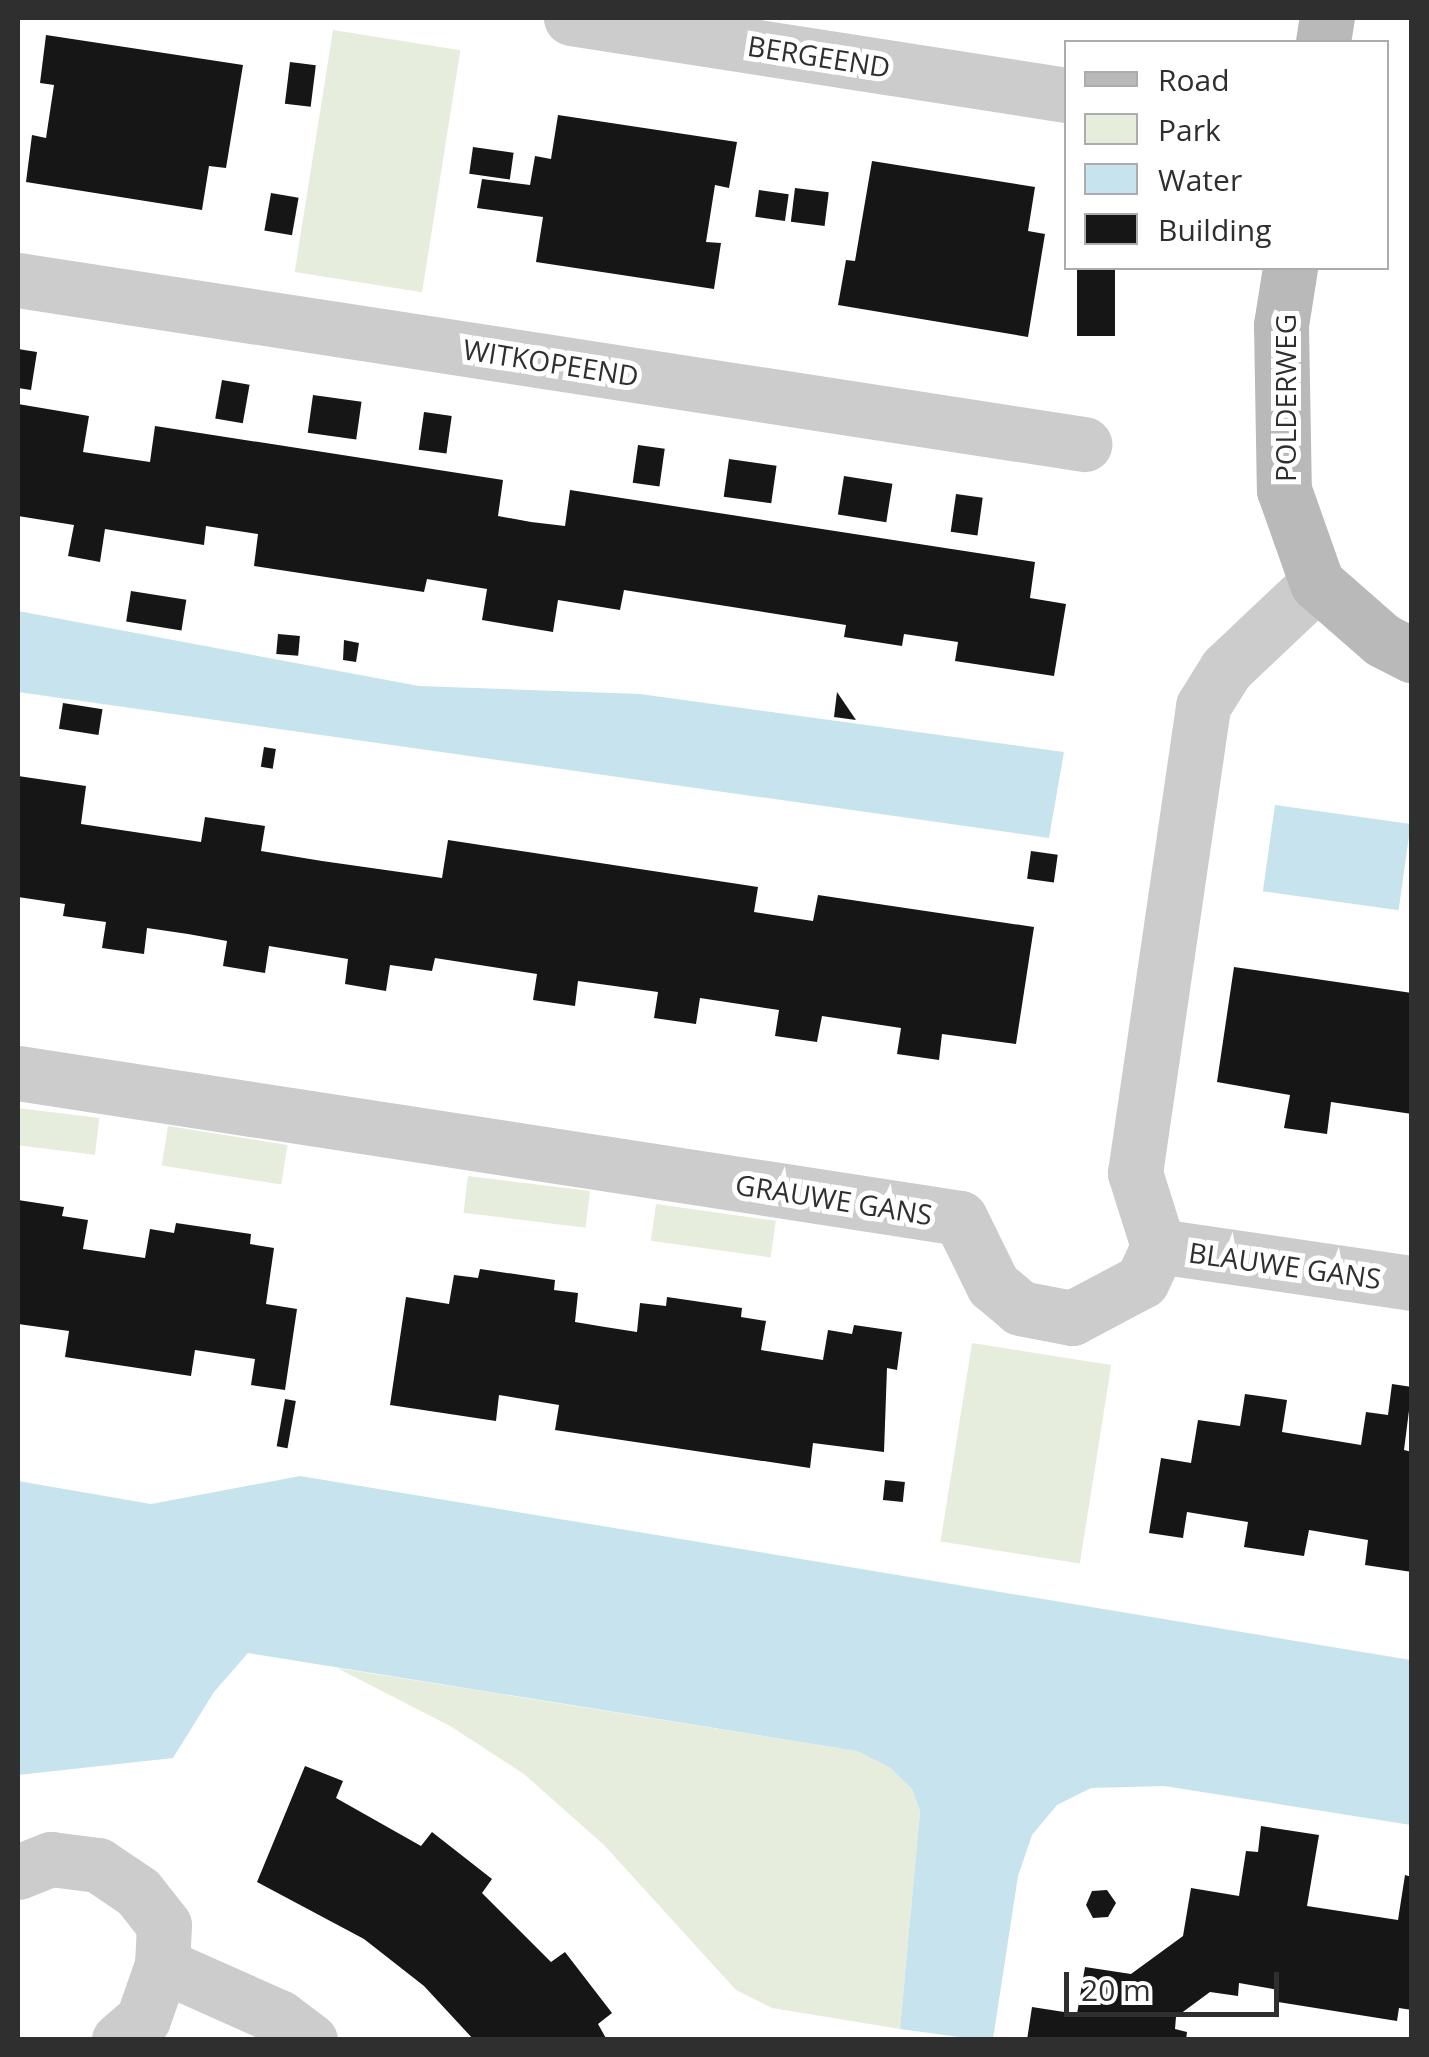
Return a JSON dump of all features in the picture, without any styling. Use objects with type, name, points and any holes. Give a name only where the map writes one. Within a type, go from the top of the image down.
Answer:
[{"type":"street","name":"BERGEEND","points":[[570,18],[1064,95]]},
{"type":"street","name":"POLDERWEG","points":[[1290,270],[1280,360],[1284,490],[1317,583],[1382,640],[1412,655]]},
{"type":"street","name":"WITKOPEEND","points":[[18,280],[1084,444]]},
{"type":"street","points":[[1158,1246],[1134,1173],[1203,706],[1226,669],[1317,583]]},
{"type":"street","name":"GRAUWE GANS","points":[[18,1073],[960,1218],[993,1285],[1020,1308],[1072,1318],[1142,1281],[1158,1246]]},
{"type":"street","name":"BLAUWE GANS","points":[[1158,1246],[1412,1283]]},
{"type":"street","points":[[18,1872],[51,1859],[98,1865],[138,1892],[164,1925],[162,1965],[143,2020],[119,2040]]},
{"type":"street","points":[[162,1965],[279,2017],[310,2040]]},
{"type":"green space","points":[[333,30],[460,50],[422,292],[295,272]]},
{"type":"green space","points":[[18,1108],[99,1118],[95,1155],[18,1145]]},
{"type":"green space","points":[[168,1126],[288,1145],[281,1184],[162,1166]]},
{"type":"green space","points":[[468,1176],[590,1191],[586,1228],[463,1213]]},
{"type":"green space","points":[[656,1204],[776,1221],[771,1257],[651,1241]]},
{"type":"green space","points":[[972,1343],[1111,1365],[1080,1564],[941,1542]]},
{"type":"green space","points":[[337,1668],[857,1751],[891,1767],[912,1789],[920,1811],[900,2029],[772,2008],[736,1990],[604,1845],[524,1774],[450,1726]]},
{"type":"water","points":[[18,611],[419,686],[640,694],[1064,752],[1049,838],[18,692]]},
{"type":"water","points":[[1275,805],[1411,824],[1399,910],[1263,891]]},
{"type":"water","points":[[300,1476],[1411,1660],[1411,1825],[1164,1786],[1091,1788],[1057,1805],[1032,1835],[1018,1876],[993,2039],[981,2040],[900,2029],[920,1811],[912,1789],[891,1768],[857,1751],[248,1653],[214,1692],[173,1758],[18,1775],[18,1481],[151,1504]]},
{"type":"building","points":[[46,35],[243,65],[226,168],[209,166],[202,210],[26,182],[32,135],[46,138],[54,85],[40,83]]},
{"type":"building","points":[[290,62],[316,65],[311,107],[285,104]]},
{"type":"building","points":[[558,115],[737,142],[729,188],[715,185],[706,242],[721,243],[714,289],[536,262],[543,217],[477,208],[482,179],[530,185],[535,156],[551,159]]},
{"type":"building","points":[[473,147],[514,153],[510,179],[469,174]]},
{"type":"building","points":[[872,161],[1035,187],[1028,231],[1045,234],[1028,337],[838,305],[846,260],[855,261]]},
{"type":"building","points":[[795,188],[829,192],[825,226],[791,222]]},
{"type":"building","points":[[759,190],[789,194],[785,221],[755,217]]},
{"type":"building","points":[[271,193],[299,198],[292,235],[264,230]]},
{"type":"building","points":[[1077,270],[1115,270],[1115,336],[1077,336]]},
{"type":"building","points":[[18,349],[37,352],[31,390],[18,388]]},
{"type":"building","points":[[222,380],[250,385],[243,423],[215,418]]},
{"type":"building","points":[[313,395],[362,402],[356,439],[308,433]]},
{"type":"building","points":[[18,404],[89,416],[83,452],[150,462],[155,426],[503,480],[498,516],[531,522],[565,526],[570,490],[1035,562],[1030,598],[1066,604],[1054,676],[955,661],[958,642],[904,634],[902,646],[844,637],[846,625],[624,590],[620,610],[558,600],[553,632],[482,620],[487,589],[427,579],[424,592],[254,566],[258,534],[206,526],[204,545],[105,529],[100,562],[68,556],[74,525],[18,516]]},
{"type":"building","points":[[424,412],[452,416],[446,454],[419,450]]},
{"type":"building","points":[[638,445],[665,449],[659,486],[633,483]]},
{"type":"building","points":[[729,459],[777,466],[771,503],[724,497]]},
{"type":"building","points":[[844,476],[892,484],[886,522],[838,515]]},
{"type":"building","points":[[956,494],[983,498],[977,535],[951,532]]},
{"type":"building","points":[[131,591],[186,600],[181,630],[126,622]]},
{"type":"building","points":[[278,634],[300,636],[298,656],[276,654]]},
{"type":"building","points":[[344,640],[359,643],[356,662],[343,660]]},
{"type":"building","points":[[837,692],[856,720],[834,717]]},
{"type":"building","points":[[63,703],[103,709],[98,735],[59,729]]},
{"type":"building","points":[[264,747],[276,749],[273,769],[261,767]]},
{"type":"building","points":[[18,776],[86,786],[81,824],[201,842],[205,817],[265,826],[261,851],[322,861],[442,878],[448,840],[758,887],[754,912],[813,921],[818,895],[1034,927],[1016,1044],[942,1034],[939,1060],[897,1054],[901,1028],[822,1016],[817,1042],[775,1036],[779,1010],[700,998],[696,1024],[654,1018],[658,992],[578,981],[575,1006],[533,1000],[537,974],[435,958],[432,971],[390,965],[386,991],[345,984],[348,959],[269,946],[265,973],[223,966],[227,941],[188,934],[147,928],[144,954],[102,948],[106,922],[63,916],[65,904],[18,897]]},
{"type":"building","points":[[1031,851],[1058,855],[1054,882],[1027,879]]},
{"type":"building","points":[[1234,967],[1412,993],[1412,1114],[1331,1102],[1327,1134],[1284,1128],[1290,1095],[1217,1082]]},
{"type":"building","points":[[18,1200],[64,1207],[62,1216],[88,1220],[83,1249],[145,1258],[150,1229],[174,1233],[176,1223],[251,1234],[250,1244],[274,1248],[266,1304],[297,1309],[285,1390],[251,1385],[255,1359],[195,1350],[191,1376],[65,1357],[69,1331],[18,1324]]},
{"type":"building","points":[[480,1269],[555,1280],[554,1290],[578,1293],[575,1322],[637,1332],[640,1303],[666,1306],[667,1297],[742,1308],[741,1317],[766,1321],[761,1350],[823,1360],[828,1330],[852,1334],[854,1325],[902,1332],[897,1370],[887,1368],[884,1452],[813,1443],[810,1468],[555,1430],[559,1405],[499,1395],[496,1421],[390,1405],[406,1297],[449,1304],[454,1275],[478,1278]]},
{"type":"building","points":[[1392,1384],[1412,1387],[1404,1450],[1412,1452],[1412,1572],[1365,1565],[1368,1540],[1309,1530],[1304,1556],[1244,1547],[1248,1522],[1187,1512],[1183,1538],[1149,1533],[1161,1458],[1191,1463],[1198,1420],[1240,1426],[1245,1394],[1287,1400],[1282,1432],[1361,1445],[1366,1412],[1388,1415]]},
{"type":"building","points":[[285,1399],[296,1401],[287,1448],[277,1446]]},
{"type":"building","points":[[885,1480],[905,1482],[903,1502],[883,1500]]},
{"type":"building","points":[[305,1766],[343,1781],[336,1798],[421,1846],[432,1832],[492,1879],[482,1893],[551,1962],[565,1952],[612,2013],[598,2024],[607,2040],[474,2040],[424,1986],[364,1939],[257,1882]]},
{"type":"building","points":[[1261,1826],[1319,1835],[1307,1906],[1398,1920],[1405,1875],[1412,1877],[1412,2010],[1399,2008],[1397,2021],[1278,2002],[1279,1990],[1239,1983],[1238,1996],[1210,1992],[1176,2017],[1175,2029],[1187,2032],[1186,2040],[1027,2040],[1032,2007],[1077,2014],[1085,1967],[1131,1974],[1183,1936],[1191,1888],[1239,1896],[1246,1851],[1258,1852]]},
{"type":"building","points":[[1107,1890],[1116,1903],[1108,1917],[1093,1918],[1086,1905],[1092,1891]]}]
